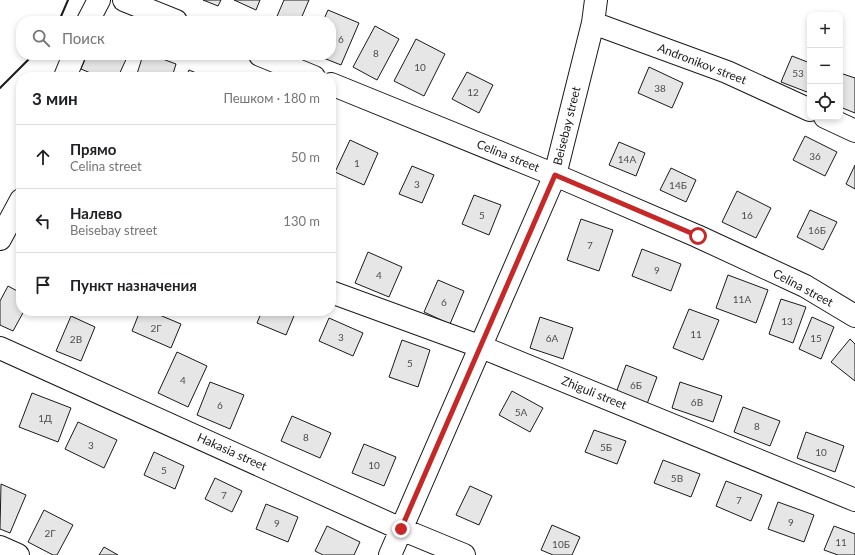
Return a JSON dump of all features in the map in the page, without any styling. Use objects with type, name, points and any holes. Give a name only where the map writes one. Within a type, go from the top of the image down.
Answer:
[{"type":"street","points":[[91,16],[99,0]]},
{"type":"street","points":[[124,0],[164,16]]},
{"type":"street","name":"Beisebay street","points":[[390,555],[479,346],[555,175],[593,23],[596,0]]},
{"type":"street","name":"Andronikov street","points":[[593,23],[727,72],[807,109]]},
{"type":"street","points":[[67,72],[72,60]]},
{"type":"street","points":[[272,60],[302,72]]},
{"type":"street","name":"Celina street","points":[[336,86],[555,175],[698,236],[805,286],[855,316]]},
{"type":"street","points":[[831,120],[855,131]]},
{"type":"street","points":[[0,239],[16,209]]},
{"type":"street","name":"Zhiguli street","points":[[336,294],[479,346],[855,500]]},
{"type":"street","name":"Hakasia street","points":[[0,348],[401,529],[464,555]]},
{"type":"street","points":[[0,546],[18,555]]},
{"type":"building","points":[[203,0],[221,0],[218,6]]},
{"type":"building","points":[[234,0],[260,0],[256,10]]},
{"type":"building","points":[[284,0],[309,0],[302,16],[277,16]]},
{"type":"building","points":[[328,10],[359,23],[341,65],[328,60],[336,60],[336,16],[325,16]]},
{"type":"building","points":[[375,26],[399,39],[377,80],[353,67]]},
{"type":"building","points":[[416,39],[445,54],[424,96],[394,81]]},
{"type":"building","points":[[792,56],[807,62],[807,92],[781,82]]},
{"type":"building","points":[[85,60],[126,60],[120,72],[88,72],[81,69]]},
{"type":"building","points":[[141,60],[165,60],[176,64],[174,72],[138,72]]},
{"type":"building","points":[[649,67],[683,83],[672,108],[638,93]]},
{"type":"building","points":[[467,72],[493,85],[479,113],[452,99]]},
{"type":"building","points":[[843,74],[855,78],[855,113],[843,108]]},
{"type":"building","points":[[805,136],[837,152],[825,176],[793,160]]},
{"type":"building","points":[[350,140],[378,153],[364,185],[336,172]]},
{"type":"building","points":[[619,142],[645,153],[636,176],[609,165]]},
{"type":"building","points":[[855,165],[855,189],[846,184]]},
{"type":"building","points":[[412,166],[434,175],[422,203],[399,194]]},
{"type":"building","points":[[671,168],[696,180],[686,202],[660,190]]},
{"type":"building","points":[[737,191],[771,208],[756,238],[722,222]]},
{"type":"building","points":[[474,195],[501,205],[489,235],[462,224]]},
{"type":"building","points":[[810,210],[837,222],[823,250],[797,237]]},
{"type":"building","points":[[581,219],[613,230],[599,271],[567,260]]},
{"type":"building","points":[[642,249],[681,264],[671,291],[632,276]]},
{"type":"building","points":[[368,252],[402,267],[389,297],[355,283]]},
{"type":"building","points":[[728,275],[768,290],[756,323],[716,308]]},
{"type":"building","points":[[438,280],[464,291],[450,324],[424,312]]},
{"type":"building","points":[[8,286],[16,290],[16,316],[21,316],[13,331],[0,325],[0,301]]},
{"type":"building","points":[[781,299],[806,307],[793,343],[769,334]]},
{"type":"building","points":[[689,309],[719,320],[703,360],[673,348]]},
{"type":"building","points":[[71,316],[95,327],[81,361],[56,351]]},
{"type":"building","points":[[138,316],[162,316],[181,324],[171,348],[132,331]]},
{"type":"building","points":[[260,316],[294,316],[286,335],[257,323]]},
{"type":"building","points":[[540,317],[573,328],[563,359],[530,348]]},
{"type":"building","points":[[812,317],[834,327],[821,359],[799,349]]},
{"type":"building","points":[[329,318],[363,333],[353,356],[319,341]]},
{"type":"building","points":[[850,339],[855,344],[855,381],[831,362]]},
{"type":"building","points":[[402,340],[430,350],[418,387],[389,377]]},
{"type":"building","points":[[177,352],[207,366],[188,407],[158,393]]},
{"type":"building","points":[[626,365],[657,377],[647,404],[616,393]]},
{"type":"building","points":[[210,382],[244,395],[230,429],[197,415]]},
{"type":"building","points":[[680,382],[722,396],[713,422],[672,408]]},
{"type":"building","points":[[512,391],[543,408],[530,432],[499,415]]},
{"type":"building","points":[[32,393],[71,408],[58,442],[19,427]]},
{"type":"building","points":[[743,407],[780,421],[770,446],[734,432]]},
{"type":"building","points":[[292,416],[331,433],[320,458],[281,441]]},
{"type":"building","points":[[78,422],[117,440],[104,468],[65,449]]},
{"type":"building","points":[[594,430],[626,441],[617,464],[585,452]]},
{"type":"building","points":[[806,432],[844,446],[835,472],[797,458]]},
{"type":"building","points":[[364,444],[396,457],[384,486],[352,473]]},
{"type":"building","points":[[154,452],[184,466],[175,489],[144,475]]},
{"type":"building","points":[[663,460],[700,474],[691,497],[654,483]]},
{"type":"building","points":[[215,478],[242,491],[232,512],[205,499]]},
{"type":"building","points":[[726,481],[762,495],[751,521],[716,506]]},
{"type":"building","points":[[1,484],[26,495],[10,533],[0,529]]},
{"type":"building","points":[[470,486],[492,496],[479,525],[456,515]]},
{"type":"building","points":[[778,502],[814,515],[804,542],[768,529]]},
{"type":"building","points":[[266,504],[298,517],[288,542],[256,529]]},
{"type":"building","points":[[44,510],[73,525],[57,555],[53,555],[28,542]]},
{"type":"building","points":[[552,525],[580,537],[572,555],[553,555],[541,550]]},
{"type":"building","points":[[327,526],[360,542],[354,555],[323,555],[315,551]]},
{"type":"building","points":[[834,526],[855,534],[855,555],[838,555],[824,550]]},
{"type":"building","points":[[104,547],[118,555],[99,555]]},
{"type":"wall","points":[[61,16],[68,0]]},
{"type":"wall","points":[[16,72],[28,60]]},
{"type":"wall","points":[[0,88],[16,72]]},
{"type":"route","points":[[401,529],[479,346],[555,175],[698,236]]}]
